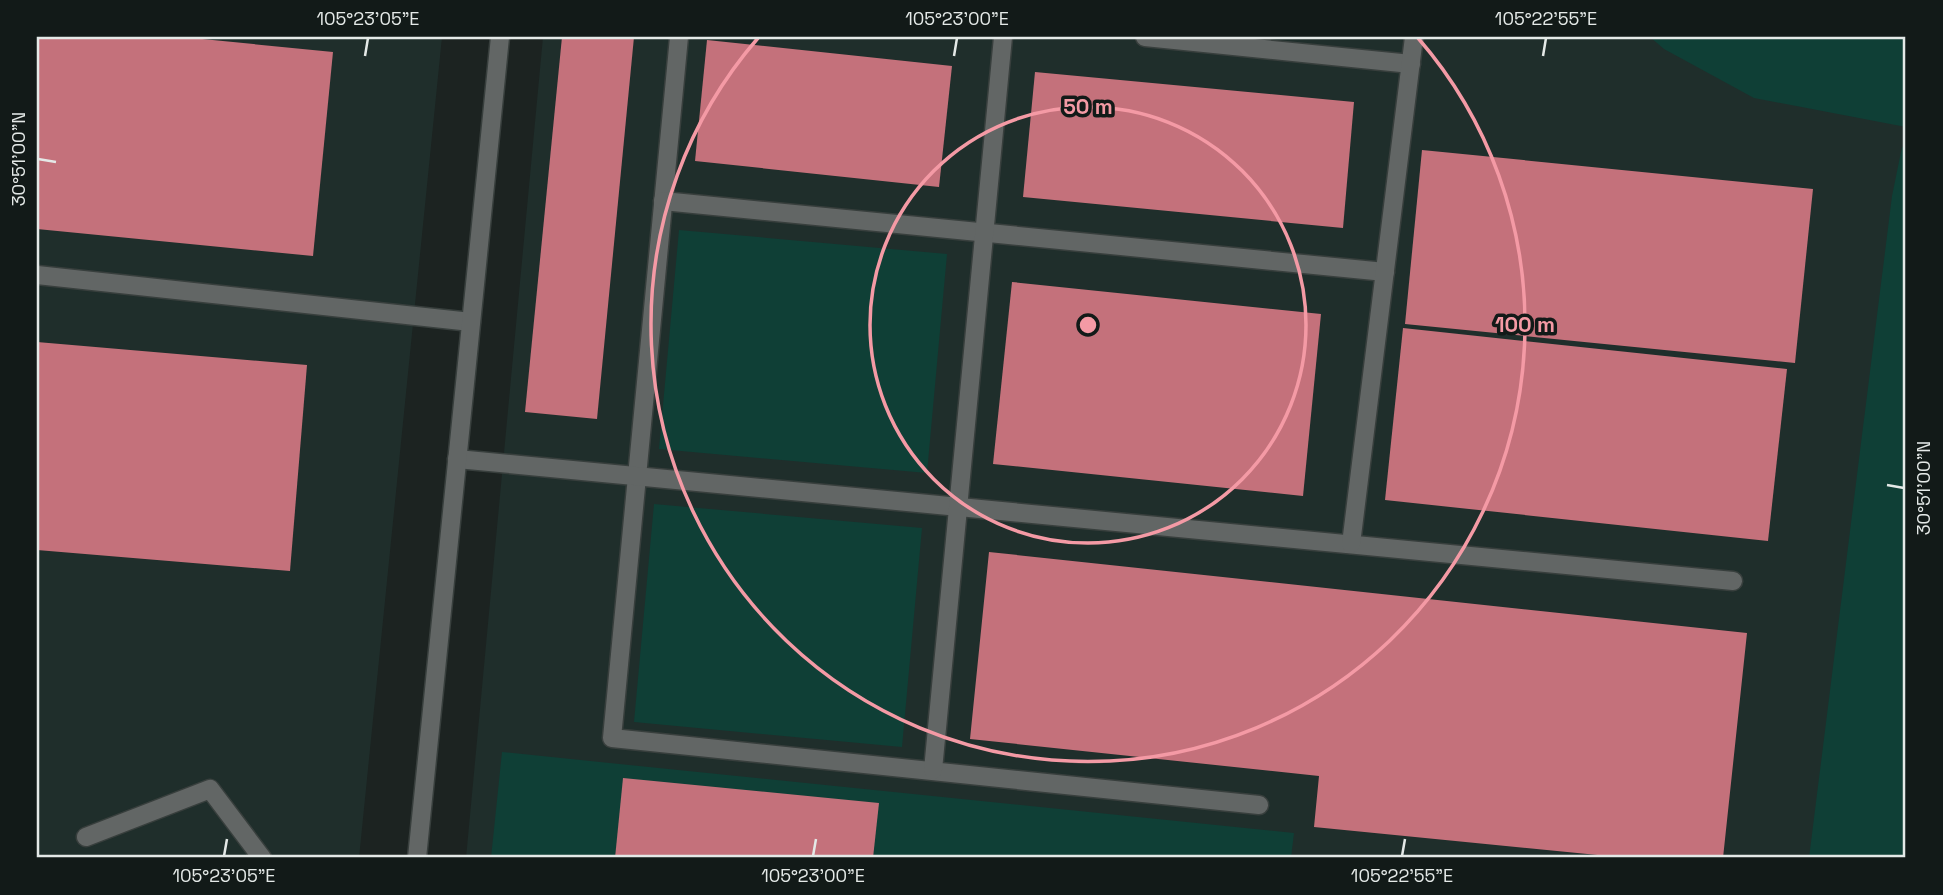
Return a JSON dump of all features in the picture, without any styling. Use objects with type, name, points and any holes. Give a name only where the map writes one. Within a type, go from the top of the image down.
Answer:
[{"type":"street","points":[[416,858],[500,37]]},
{"type":"street","points":[[679,37],[612,738],[1259,805]]},
{"type":"street","points":[[933,770],[1003,37]]},
{"type":"street","points":[[1145,37],[1410,64]]},
{"type":"street","points":[[1351,544],[1414,37]]},
{"type":"street","points":[[663,201],[1385,272]]},
{"type":"street","points":[[37,275],[471,322]]},
{"type":"street","points":[[457,459],[1733,581]]},
{"type":"street","points":[[86,837],[210,789],[262,858]]},
{"type":"shaded area","points":[[37,37],[442,37],[359,858],[37,858]]},
{"type":"shaded area","points":[[543,37],[1906,37],[1906,148],[1902,147],[1810,858],[466,858]]},
{"type":"green space","points":[[1650,37],[1906,37],[1906,127],[1754,98],[1664,49]]},
{"type":"green space","points":[[1902,147],[1906,148],[1906,858],[1809,858],[1892,196]]},
{"type":"green space","points":[[679,230],[947,254],[927,473],[659,449]]},
{"type":"green space","points":[[654,504],[922,528],[902,747],[634,722]]},
{"type":"green space","points":[[502,752],[1294,833],[1291,858],[491,858]]},
{"type":"building","points":[[37,37],[182,37],[333,52],[313,256],[37,229]]},
{"type":"building","points":[[562,37],[634,37],[597,419],[525,412]]},
{"type":"building","points":[[707,40],[952,66],[939,187],[695,161]]},
{"type":"building","points":[[1035,72],[1354,102],[1343,228],[1023,197]]},
{"type":"building","points":[[1422,150],[1813,189],[1795,363],[1405,324]]},
{"type":"building","points":[[1012,282],[1321,314],[1303,496],[993,464]]},
{"type":"building","points":[[1403,328],[1787,369],[1768,541],[1385,500]]},
{"type":"building","points":[[37,342],[307,365],[290,571],[37,550]]},
{"type":"building","points":[[989,552],[1747,633],[1723,858],[1628,858],[1314,827],[1319,776],[970,739]]},
{"type":"building","points":[[623,778],[879,803],[873,858],[615,858]]}]
